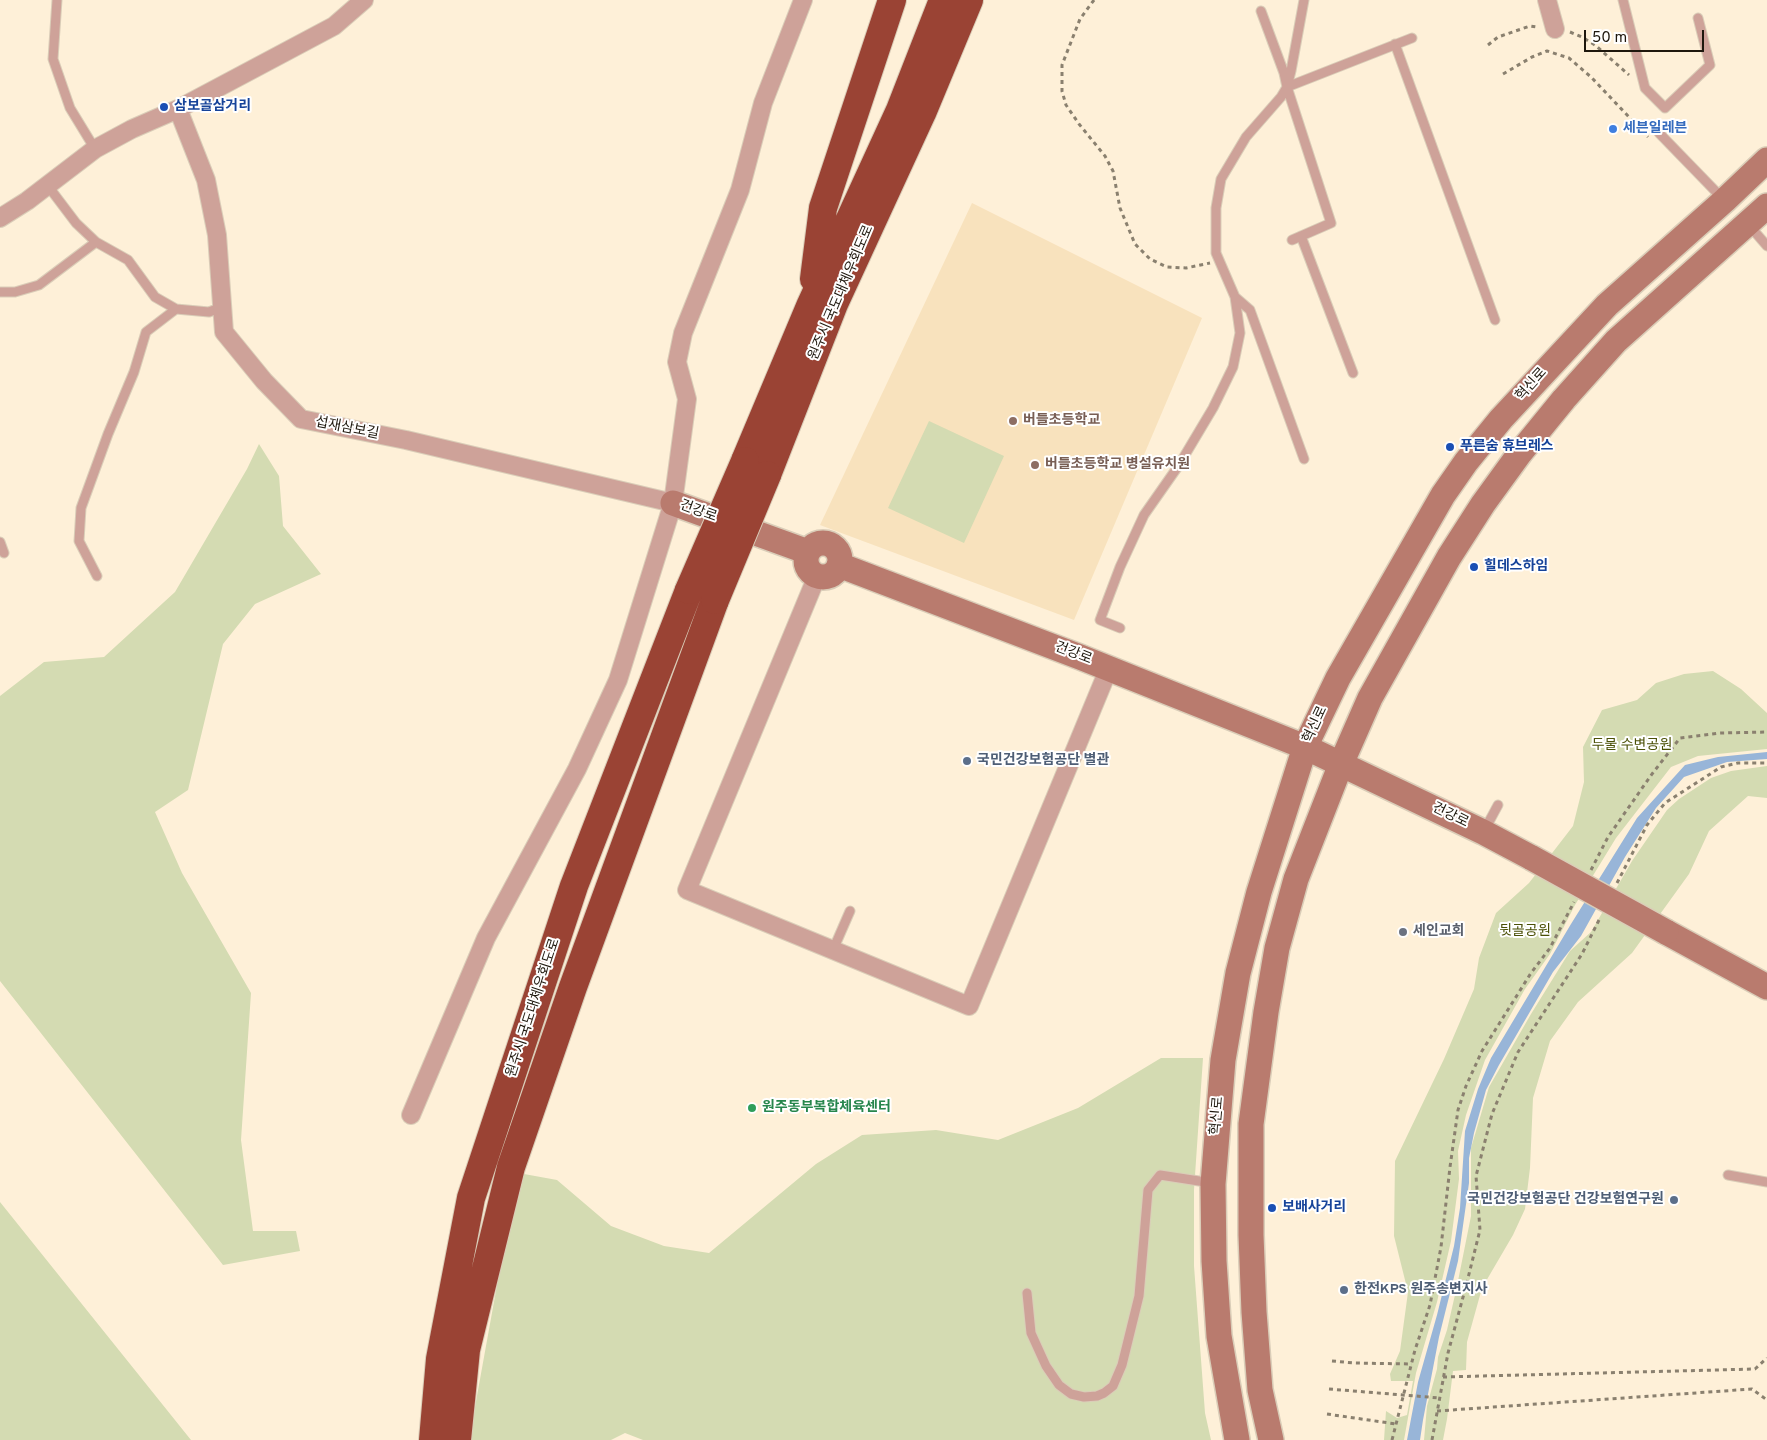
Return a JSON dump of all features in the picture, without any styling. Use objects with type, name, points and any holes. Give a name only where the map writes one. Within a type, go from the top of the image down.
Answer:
[{"type":"highway","points":[[823,304],[823,208],[892,0]]},
{"type":"highway","points":[[911,112],[943,0]]},
{"type":"highway","points":[[911,112],[970,0]]},
{"type":"highway","points":[[823,304],[868,258],[988,0]]},
{"type":"highway","name":"원주시 국도대체우회도로","points":[[457,1440],[466,1350],[511,1167],[574,987],[716,600],[756,468],[823,304],[911,112]]},
{"type":"highway","name":"원주시 국도대체우회도로","points":[[433,1440],[440,1359],[471,1198],[574,886],[689,590],[756,468]]},
{"type":"street","points":[[0,218],[48,186],[95,149],[132,129],[178,109],[334,26],[364,0]]},
{"type":"street","points":[[412,1115],[486,938],[576,769],[618,680],[673,503],[688,399],[677,362],[683,333],[740,190],[763,103],[803,0]]},
{"type":"street","points":[[1547,0],[1555,29]]},
{"type":"street","name":"섭재삼보길","points":[[178,109],[206,180],[217,235],[224,332],[264,381],[301,420],[406,440],[673,503]]},
{"type":"street","name":"혁신로","points":[[1237,1440],[1219,1336],[1214,1261],[1213,1184],[1223,1060],[1238,973],[1259,892],[1305,747],[1338,678],[1443,495],[1466,462],[1501,419],[1607,305],[1767,160]]},
{"type":"street","points":[[1725,200],[1748,224]]},
{"type":"street","points":[[1270,1440],[1260,1390],[1254,1312],[1251,1235],[1251,1124],[1277,948],[1296,879],[1341,764],[1370,698],[1449,557],[1483,504],[1520,453],[1564,399],[1616,342],[1767,206]]},
{"type":"street","name":"건강로","points":[[673,503],[808,552]]},
{"type":"street","points":[[821,543],[832,545],[838,554],[839,564],[833,574],[822,577],[817,576],[808,568],[806,563],[808,552],[811,548],[821,543]]},
{"type":"street","name":"건강로","points":[[839,564],[1109,668],[1305,747],[1483,832],[1666,932],[1762,988]]},
{"type":"street","points":[[817,576],[687,890],[969,1006],[1109,668]]},
{"type":"lane","points":[[57,0],[53,59],[70,108],[95,149]]},
{"type":"lane","points":[[1120,628],[1100,620],[1120,567],[1144,515],[1184,457],[1213,408],[1233,367],[1240,333],[1235,297],[1216,253],[1216,208],[1222,179],[1246,137],[1287,87],[1304,0]]},
{"type":"lane","points":[[1623,0],[1645,88],[1666,108],[1710,65],[1698,18]]},
{"type":"lane","points":[[1261,11],[1284,73],[1331,223],[1292,240]]},
{"type":"lane","points":[[1287,87],[1412,38]]},
{"type":"lane","points":[[1394,44],[1495,320]]},
{"type":"lane","points":[[1659,133],[1725,200]]},
{"type":"lane","points":[[48,186],[76,223],[96,242],[128,260],[155,297],[176,309],[209,312],[222,307]]},
{"type":"lane","points":[[1748,224],[1767,246]]},
{"type":"lane","points":[[1300,236],[1353,373]]},
{"type":"lane","points":[[0,292],[16,292],[38,285],[96,242]]},
{"type":"lane","points":[[1235,297],[1250,310],[1304,459]]},
{"type":"lane","points":[[97,576],[80,541],[81,508],[108,434],[134,372],[146,332],[176,309]]},
{"type":"lane","points":[[0,542],[4,554]]},
{"type":"lane","points":[[1483,832],[1498,805]]},
{"type":"lane","points":[[833,950],[850,911]]},
{"type":"lane","points":[[1027,1293],[1031,1333],[1046,1366],[1059,1385],[1071,1394],[1084,1397],[1097,1396],[1104,1393],[1112,1386],[1122,1365],[1140,1296],[1148,1190],[1160,1175],[1213,1184]]},
{"type":"lane","points":[[1728,1176],[1767,1182]]},
{"type":"path","points":[[1094,0],[1080,19],[1062,65],[1062,90],[1066,105],[1105,156],[1113,171],[1120,208],[1135,244],[1150,259],[1167,266],[1186,268],[1220,261]]},
{"type":"path","points":[[1488,44],[1498,37],[1530,26],[1562,30],[1582,37],[1595,45],[1645,88]]},
{"type":"path","points":[[1503,74],[1532,57],[1547,51],[1570,58],[1654,143]]},
{"type":"path","points":[[1590,871],[1608,837],[1657,766],[1680,738],[1767,732]]},
{"type":"path","points":[[1616,885],[1648,826],[1665,802],[1721,768],[1738,763],[1767,763]]},
{"type":"path","points":[[1392,1440],[1430,1305],[1441,1247],[1458,1110],[1466,1086],[1482,1051],[1531,973],[1550,948],[1577,897]]},
{"type":"path","points":[[1432,1440],[1448,1353],[1480,1230],[1476,1176],[1492,1114],[1518,1052],[1582,954],[1603,911]]},
{"type":"path","points":[[1443,1377],[1755,1370],[1767,1358]]},
{"type":"path","points":[[1332,1361],[1354,1364],[1412,1364]]},
{"type":"path","points":[[1329,1389],[1440,1398]]},
{"type":"path","points":[[1437,1411],[1752,1389],[1767,1400]]},
{"type":"path","points":[[1327,1414],[1396,1424]]},
{"type":"shaded area","name":"버들초등학교","points":[[972,203],[1202,318],[1074,620],[820,525]]},
{"type":"green space","points":[[929,421],[1004,456],[964,543],[888,508]]},
{"type":"green space","points":[[259,444],[279,476],[283,526],[321,574],[255,604],[223,644],[188,790],[155,812],[182,873],[251,993],[241,1140],[253,1231],[296,1231],[300,1251],[223,1265],[0,981],[0,696],[44,662],[104,657],[175,592],[247,469]]},
{"type":"green space","name":"두물 수변공원","points":[[1713,671],[1741,689],[1767,713],[1767,749],[1698,756],[1671,767],[1616,838],[1575,905],[1550,954],[1525,989],[1485,1060],[1466,1115],[1458,1151],[1459,1179],[1451,1241],[1437,1302],[1416,1373],[1404,1440],[1384,1440],[1386,1411],[1397,1418],[1407,1415],[1413,1381],[1391,1381],[1390,1374],[1400,1351],[1408,1292],[1394,1236],[1395,1161],[1444,1059],[1474,989],[1479,958],[1496,913],[1529,883],[1573,826],[1584,782],[1583,747],[1602,710],[1637,700],[1656,683],[1684,674]]},
{"type":"green space","name":"뒷골공원","points":[[1767,766],[1767,798],[1748,796],[1709,831],[1689,874],[1632,953],[1578,1002],[1550,1041],[1533,1098],[1530,1168],[1525,1209],[1513,1235],[1482,1288],[1467,1342],[1466,1370],[1453,1371],[1443,1440],[1424,1440],[1427,1406],[1437,1369],[1438,1357],[1447,1330],[1471,1216],[1471,1148],[1489,1087],[1570,951],[1591,932],[1632,861],[1667,810],[1679,799],[1711,778],[1731,771]]},
{"type":"green space","points":[[1161,1058],[1203,1058],[1194,1190],[1194,1266],[1205,1413],[1211,1440],[643,1440],[625,1433],[611,1440],[469,1440],[501,1263],[524,1174],[557,1180],[611,1226],[664,1246],[709,1253],[816,1164],[862,1135],[936,1130],[998,1140],[1078,1108]]},
{"type":"green space","points":[[0,1202],[191,1440],[0,1440]]},
{"type":"water","points":[[1767,752],[1767,759],[1727,762],[1684,777],[1656,808],[1625,857],[1581,936],[1553,972],[1499,1065],[1486,1090],[1474,1133],[1469,1158],[1469,1183],[1458,1261],[1439,1337],[1420,1440],[1407,1440],[1418,1382],[1454,1246],[1460,1208],[1465,1131],[1478,1089],[1491,1058],[1637,818],[1685,765],[1718,757]]},
{"type":"place","name":"삼보골삼거리","points":[[164,107]]},
{"type":"place","name":"세븐일레븐","points":[[1613,129]]},
{"type":"place","name":"버들초등학교","points":[[1013,421]]},
{"type":"place","name":"푸른숨 휴브레스","points":[[1450,447]]},
{"type":"place","name":"버들초등학교 병설유치원","points":[[1035,465]]},
{"type":"place","name":"힐데스하임","points":[[1474,567]]},
{"type":"place","name":"국민건강보험공단 별관","points":[[967,761]]},
{"type":"place","name":"세인교회","points":[[1403,932]]},
{"type":"place","name":"원주동부복합체육센터","points":[[752,1108]]},
{"type":"place","name":"국민건강보험공단 건강보험연구원","points":[[1674,1200]]},
{"type":"place","name":"보배사거리","points":[[1272,1208]]},
{"type":"place","name":"한전KPS 원주송변지사","points":[[1344,1290]]}]
